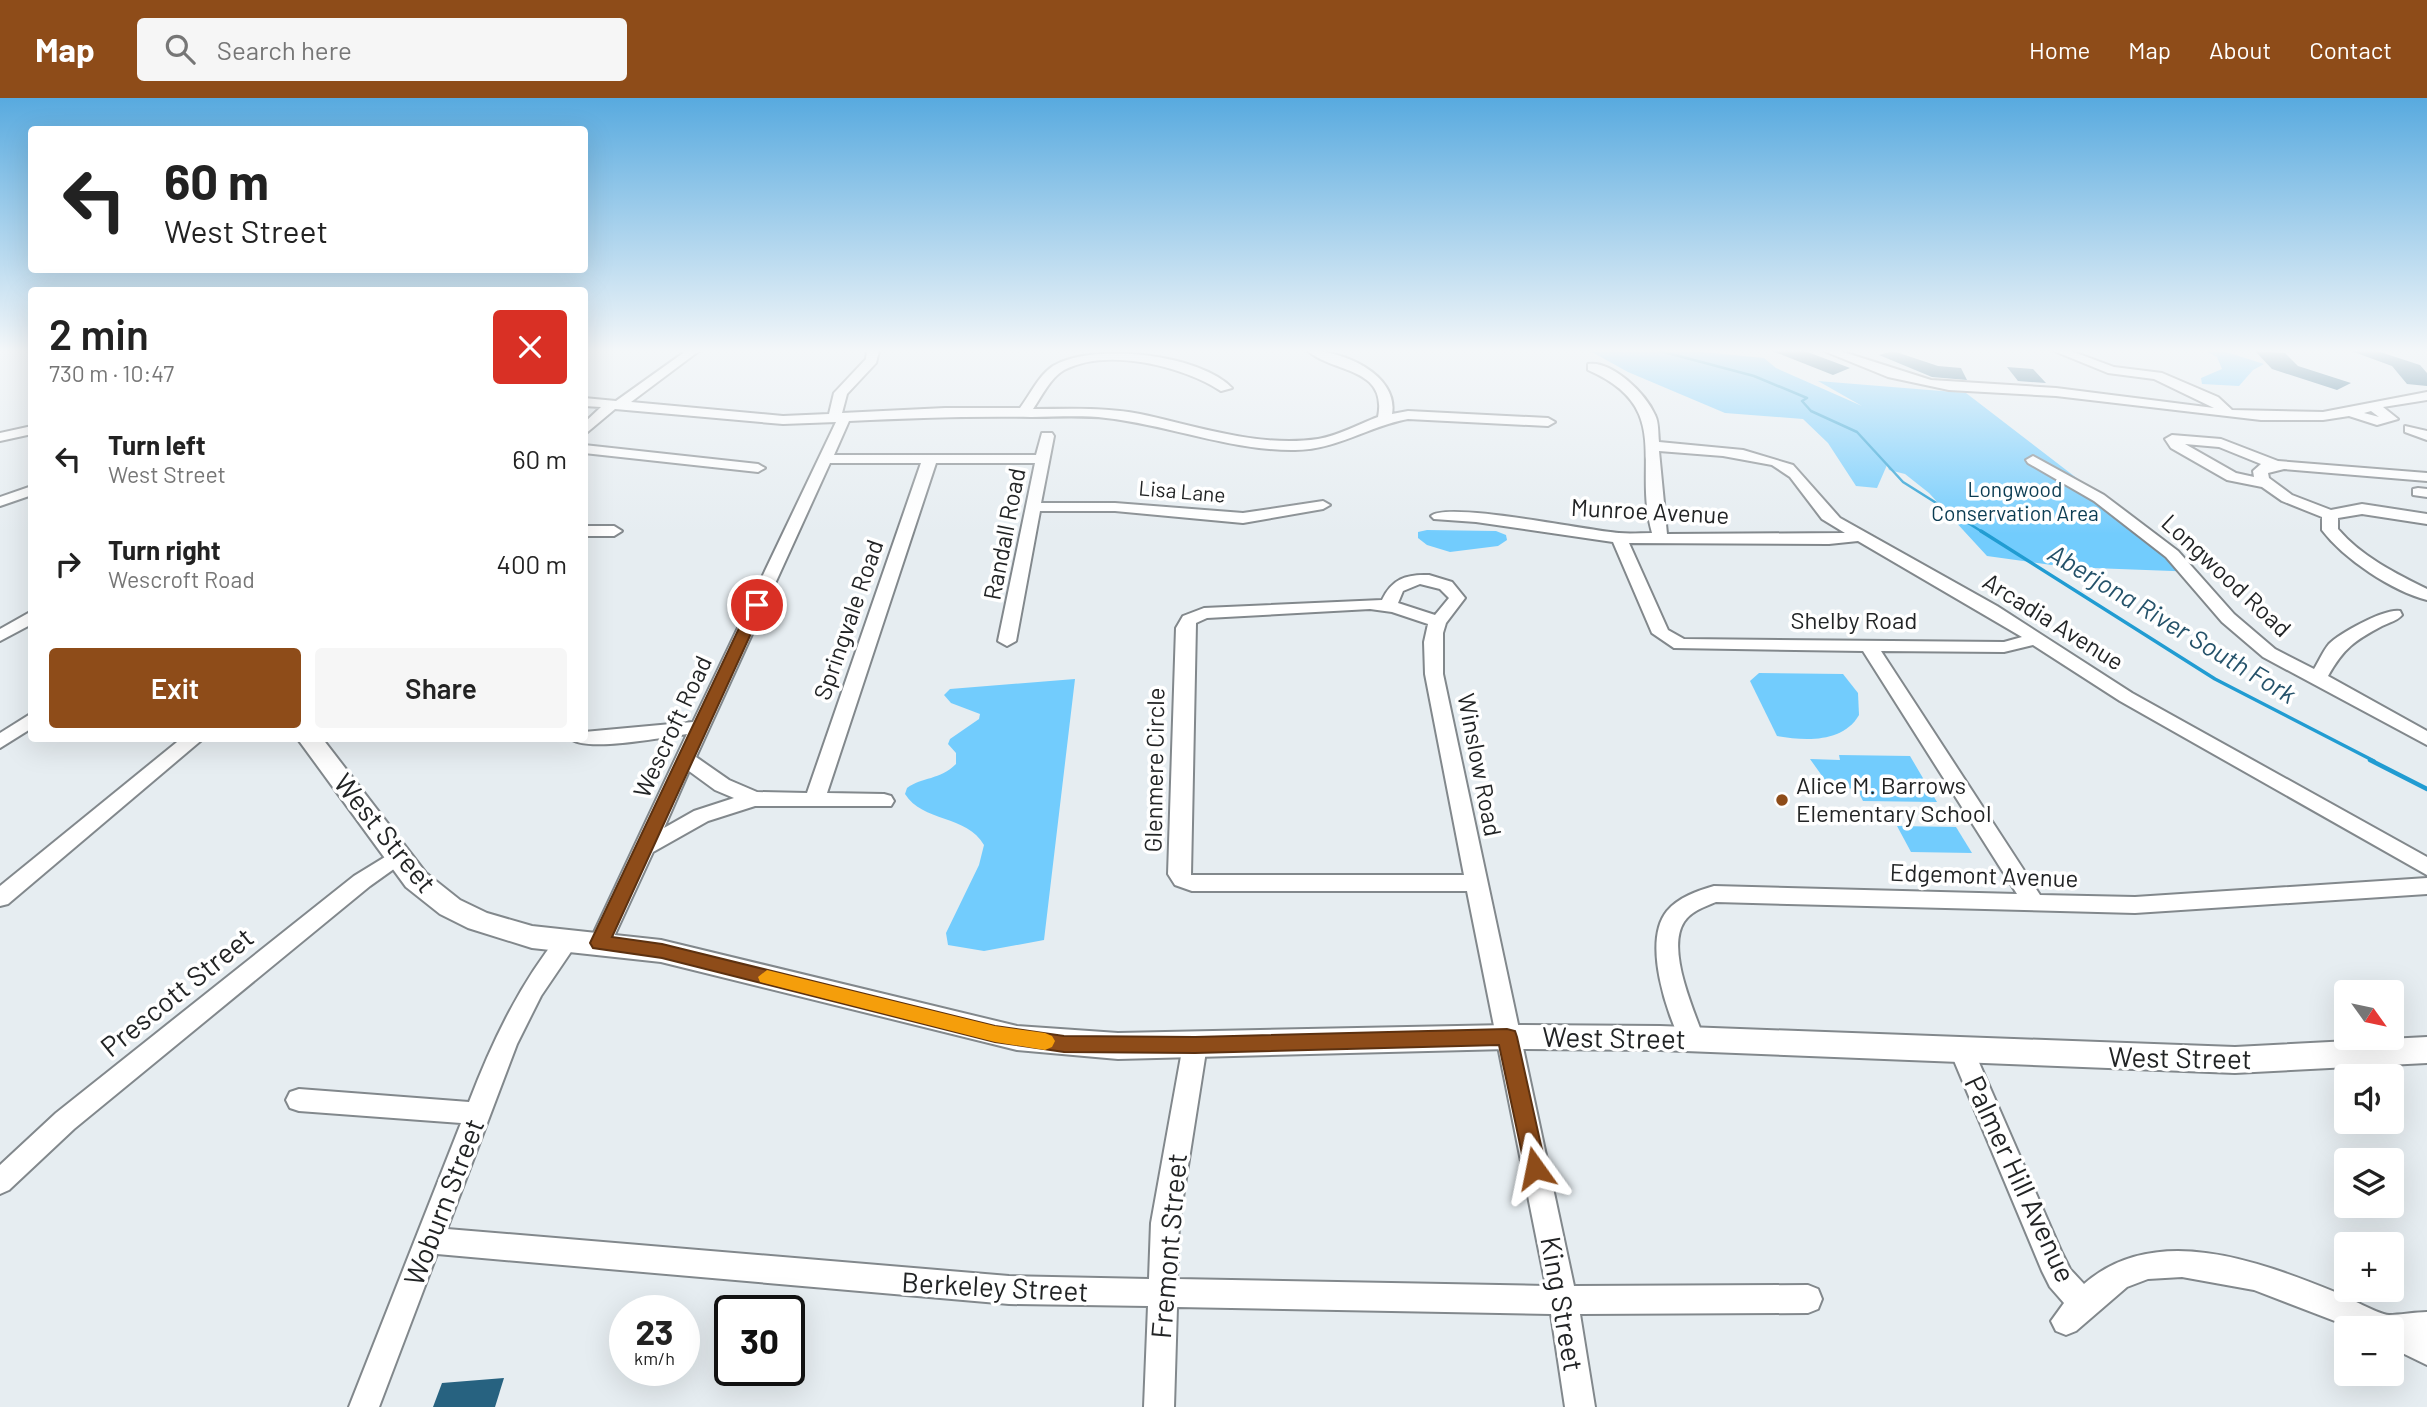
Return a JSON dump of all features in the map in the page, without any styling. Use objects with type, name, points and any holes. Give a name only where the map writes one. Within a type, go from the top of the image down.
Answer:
[{"type":"main road","name":"West Street","points":[[312,742],[423,886],[459,912],[501,929],[555,939],[662,951],[1017,1038],[1090,1045],[1507,1037],[1692,1040],[2235,1060],[2427,1050]]},
{"type":"street","points":[[588,428],[606,412]]},
{"type":"street","points":[[699,412],[770,419],[996,412]]},
{"type":"street","name":"Wescroft Road","points":[[600,943],[825,459],[839,412]]},
{"type":"street","points":[[1047,412],[1126,416],[1222,438],[1295,446],[1324,443],[1384,419],[1418,415],[1548,422]]},
{"type":"street","points":[[1384,419],[1385,412]]},
{"type":"street","points":[[1647,412],[1653,446],[1657,524],[1661,538]]},
{"type":"street","points":[[2243,412],[2302,416],[2356,412]]},
{"type":"street","points":[[2353,413],[2376,421],[2391,419],[2381,412]]},
{"type":"street","points":[[2410,429],[2427,436]]},
{"type":"street","points":[[0,437],[28,431]]},
{"type":"street","name":"Randall Road","points":[[1007,641],[1047,436]]},
{"type":"street","points":[[2427,477],[2275,465],[2221,443],[2172,439],[2176,445],[2226,474],[2265,483],[2297,503],[2330,515],[2362,509],[2427,519]]},
{"type":"street","name":"Arcadia Avenue","points":[[1653,446],[1777,462],[1793,472],[1820,510],[1860,536],[2036,639],[2126,697],[2427,867]]},
{"type":"street","points":[[588,449],[758,468]]},
{"type":"street","points":[[825,459],[1042,459]]},
{"type":"street","name":"Springvale Road","points":[[815,798],[930,459]]},
{"type":"street","name":"Longwood Road","points":[[2033,460],[2110,506],[2184,565],[2228,618],[2255,642],[2282,661],[2427,739]]},
{"type":"street","points":[[2265,483],[2260,471],[2275,465]]},
{"type":"street","points":[[0,502],[28,492]]},
{"type":"street","name":"Lisa Lane","points":[[1035,507],[1115,507],[1243,518],[1323,505]]},
{"type":"street","points":[[2330,515],[2330,530],[2343,544],[2374,566],[2427,595]]},
{"type":"street","name":"Munroe Avenue","points":[[1439,516],[1476,517],[1619,538],[1829,539],[1860,536]]},
{"type":"street","points":[[588,531],[614,531]]},
{"type":"street","name":"Shelby Road","points":[[1619,538],[1661,633],[1672,641],[1689,645],[2004,646],[2036,639]]},
{"type":"street","name":"Winslow Road","points":[[1388,606],[1396,588],[1416,579],[1437,582],[1452,589],[1457,598],[1453,607],[1438,622],[1434,639],[1439,703],[1507,1037]]},
{"type":"street","name":"Glenmere Circle","points":[[1438,622],[1388,606],[1358,604],[1204,613],[1188,622],[1185,628],[1180,877],[1192,883],[1476,883]]},
{"type":"street","points":[[2318,678],[2334,648],[2378,621],[2394,615]]},
{"type":"street","points":[[0,636],[28,618]]},
{"type":"street","points":[[1869,646],[2035,904]]},
{"type":"street","points":[[0,742],[28,722]]},
{"type":"street","points":[[588,739],[700,727]]},
{"type":"street","points":[[0,898],[190,742]]},
{"type":"street","points":[[685,759],[722,785],[754,799]]},
{"type":"street","points":[[644,848],[701,816],[754,799],[884,801]]},
{"type":"street","name":"Prescott Street","points":[[0,1182],[94,1097],[362,881],[398,856]]},
{"type":"street","name":"Edgemont Avenue","points":[[1692,1040],[1667,956],[1666,937],[1675,915],[1703,897],[1725,893],[2035,904],[2163,904],[2427,886]]},
{"type":"street","name":"Woburn Street","points":[[364,1407],[478,1114],[526,999],[555,939]]},
{"type":"street","name":"King Street","points":[[1507,1037],[1563,1300],[1580,1407]]},
{"type":"street","name":"Fremont Street","points":[[1159,1407],[1168,1195],[1195,1045]]},
{"type":"street","name":"Palmer Hill Avenue","points":[[1962,1051],[2075,1312],[2106,1284],[2136,1269],[2166,1264],[2194,1266],[2272,1283],[2355,1316]]},
{"type":"street","points":[[299,1100],[478,1114]]},
{"type":"street","name":"Berkeley Street","points":[[429,1240],[927,1285],[1162,1293],[1563,1300]]},
{"type":"street","points":[[1563,1300],[1808,1299]]},
{"type":"street","points":[[2404,1329],[2427,1326]]},
{"type":"street","points":[[2404,1337],[2427,1350]]},
{"type":"green space","name":"Longwood Conservation Area","points":[[1723,412],[1991,412],[2199,572],[2066,567],[1987,556],[1929,493],[1905,474],[1889,470],[1887,465],[1877,488],[1856,486],[1828,443],[1803,419]]},
{"type":"green space","points":[[1496,531],[1506,535],[1507,540],[1498,546],[1450,552],[1427,545],[1418,538],[1418,532]]},
{"type":"green space","points":[[1759,673],[1843,674],[1858,693],[1859,715],[1843,731],[1822,738],[1777,736],[1750,681]]},
{"type":"green space","points":[[1075,679],[1044,940],[984,951],[948,945],[946,933],[979,865],[984,845],[967,828],[922,810],[905,794],[907,788],[913,784],[944,773],[956,764],[956,753],[948,744],[950,739],[979,719],[980,714],[951,703],[944,695],[950,689]]},
{"type":"green space","points":[[1839,755],[1910,756],[1937,802],[1863,801],[1857,789],[1830,787],[1810,759],[1840,760]]},
{"type":"green space","points":[[1897,826],[1956,827],[1972,853],[1911,852]]},
{"type":"building","points":[[504,1378],[495,1407],[433,1407],[442,1383]]},
{"type":"waterway","name":"Aberjona River South Fork","points":[[1813,412],[1857,432],[1903,482],[1984,533]]},
{"type":"waterway","name":"Aberjona River South Fork","points":[[1981,531],[2215,679],[2374,761]]},
{"type":"waterway","name":"Aberjona River South Fork","points":[[2370,760],[2427,789]]},
{"type":"slow traffic","points":[[767,977],[995,1034],[1045,1041]]},
{"type":"place","name":"Alice M. Barrows Elementary School","points":[[1782,800]]},
{"type":"route","points":[[757,605],[600,943],[662,951],[995,1034],[1064,1044],[1195,1045],[1507,1037],[1535,1168]]}]
